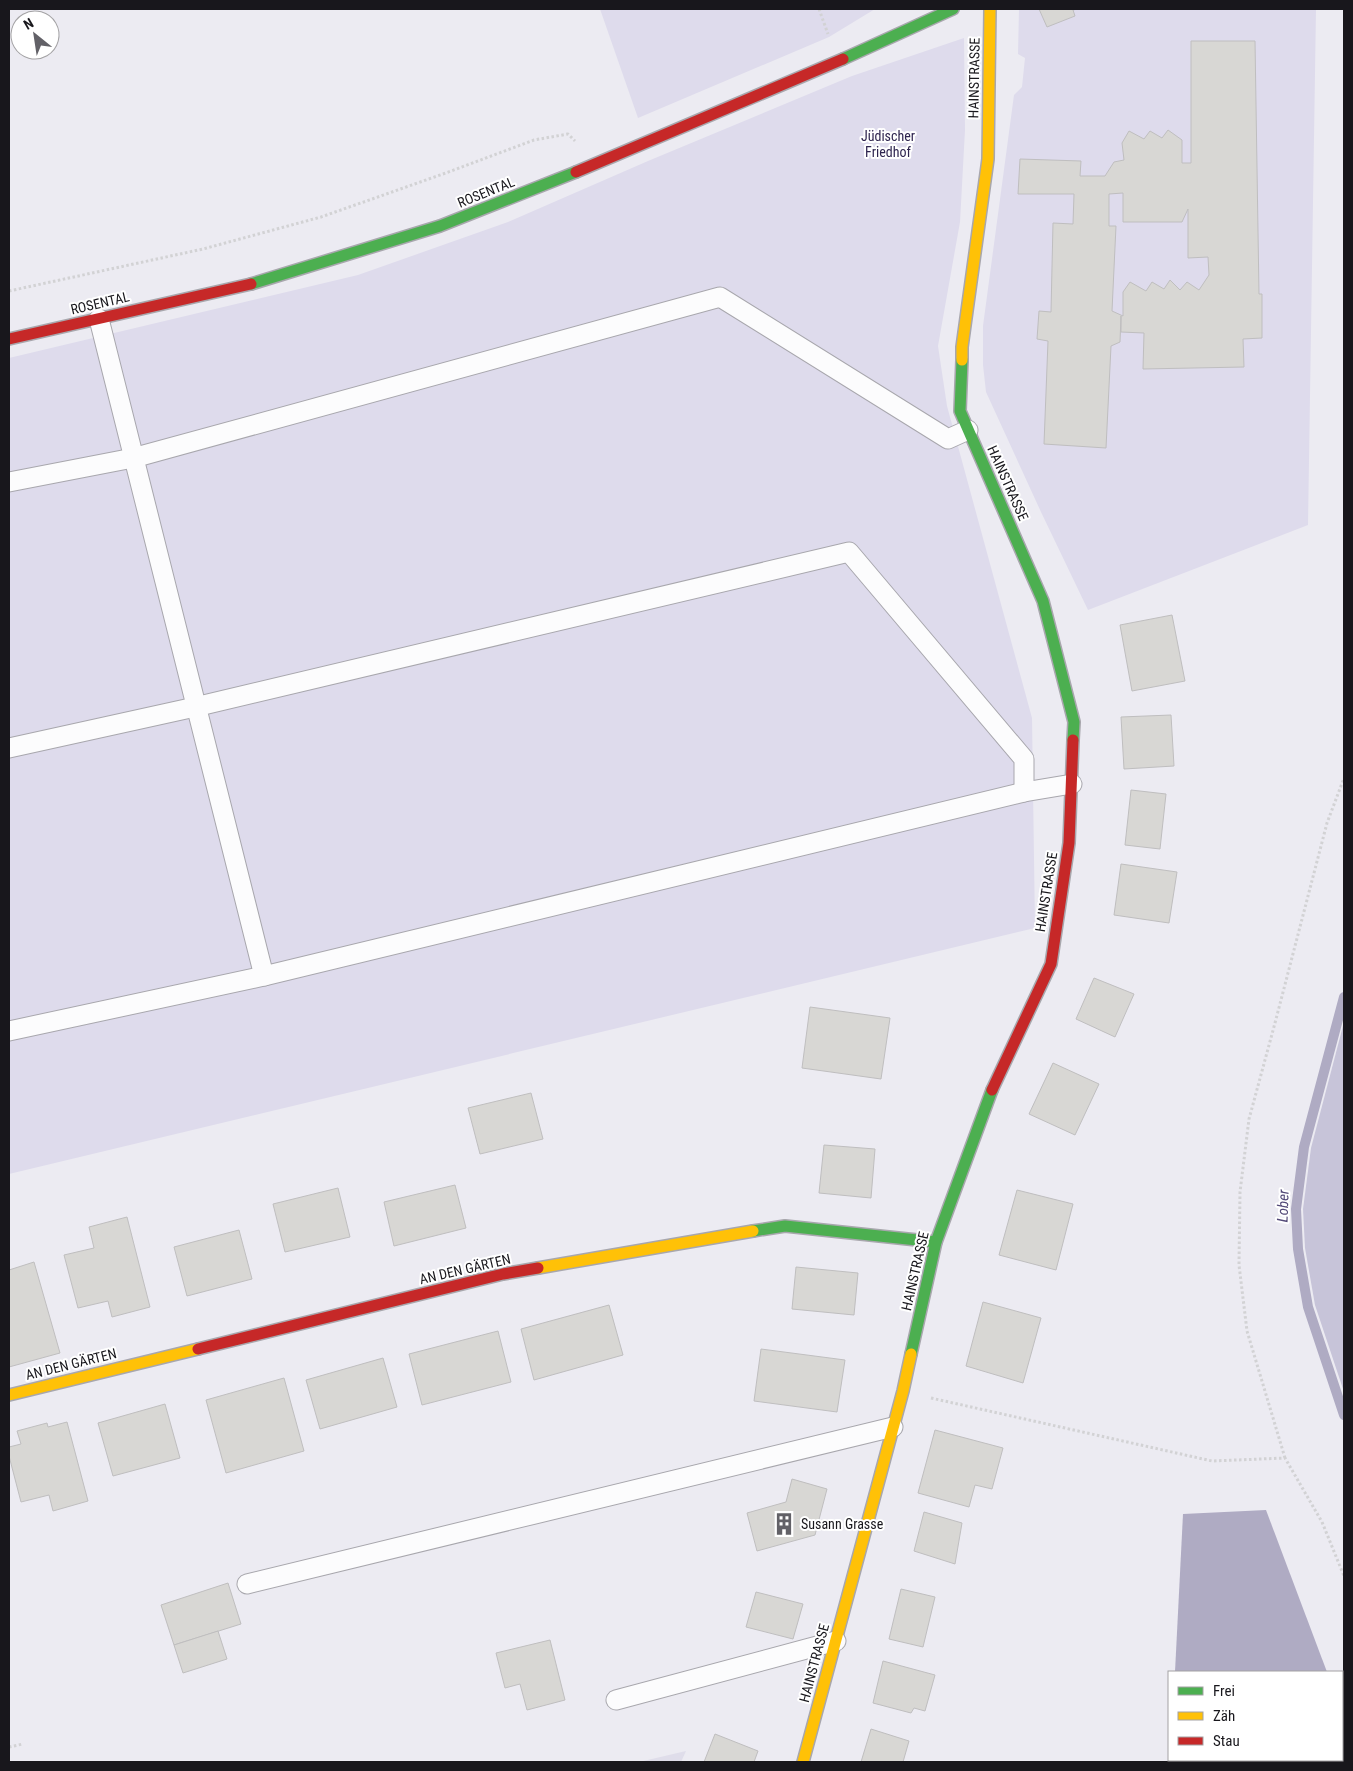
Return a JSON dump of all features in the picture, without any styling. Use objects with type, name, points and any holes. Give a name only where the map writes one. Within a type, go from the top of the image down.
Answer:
[{"type":"street","name":"ROSENTAL","points":[[9,339],[248,285],[440,226],[599,162],[845,58],[953,9]]},
{"type":"street","name":"HAINSTRASSE","points":[[803,1762],[903,1391],[936,1242],[992,1090],[1051,964],[1069,843],[1074,722],[1043,601],[960,411],[962,348],[988,159],[990,9]]},
{"type":"street","name":"AN DEN GÄRTEN","points":[[9,1395],[502,1274],[785,1226],[936,1242]]},
{"type":"lane","points":[[9,482],[133,458],[720,297],[948,439],[968,430]]},
{"type":"lane","points":[[99,319],[264,976]]},
{"type":"lane","points":[[9,748],[195,707],[849,552],[1024,759],[1024,792]]},
{"type":"lane","points":[[9,1031],[264,976],[1024,792],[1072,784]]},
{"type":"lane","points":[[247,1584],[893,1428]]},
{"type":"lane","points":[[616,1700],[836,1641]]},
{"type":"path","points":[[9,292],[203,249],[321,217],[534,140],[568,134],[599,162]]},
{"type":"path","points":[[1344,778],[1327,823],[1248,1119],[1240,1192],[1239,1265],[1247,1331],[1285,1458],[1322,1522],[1344,1576]]},
{"type":"path","points":[[903,1391],[1212,1461],[1285,1458]]},
{"type":"path","points":[[9,1747],[23,1744]]},
{"type":"shaded area","points":[[1344,1022],[1344,1392],[1315,1305],[1305,1248],[1303,1209],[1311,1148]]},
{"type":"shaded area","points":[[1266,1510],[1327,1671],[1175,1671],[1183,1514]]},
{"type":"shaded area","points":[[1343,1716],[1344,1720],[1344,1762],[1183,1762],[1343,1761]]},
{"type":"shaded area","points":[[686,1751],[681,1762],[639,1762]]},
{"type":"green space","points":[[600,9],[875,9],[829,37],[638,118]]},
{"type":"green space","points":[[1019,9],[1316,9],[1308,525],[1088,610],[986,392],[983,365],[983,326],[1014,95],[1022,87],[1025,58],[1018,54]]},
{"type":"green space","name":"Jüdischer Friedhof","points":[[964,38],[965,130],[960,222],[938,346],[947,406],[1032,718],[1035,928],[9,1174],[9,358],[358,275],[508,222],[852,76]]},
{"type":"building","points":[[1039,9],[1077,9],[1073,10],[1075,16],[1047,27]]},
{"type":"building","points":[[1191,41],[1255,41],[1259,294],[1262,294],[1262,338],[1243,339],[1244,367],[1143,369],[1144,333],[1121,332],[1121,316],[1120,342],[1111,346],[1106,448],[1044,444],[1048,341],[1037,339],[1039,311],[1051,312],[1053,223],[1073,224],[1074,194],[1018,194],[1020,159],[1081,161],[1080,176],[1105,176],[1114,162],[1124,160],[1122,143],[1129,131],[1144,139],[1150,131],[1162,138],[1168,130],[1182,140],[1182,163],[1191,163]],"holes":[[[1123,193],[1123,222],[1182,222],[1188,209],[1188,258],[1208,257],[1209,275],[1199,290],[1187,282],[1180,290],[1170,280],[1164,289],[1152,282],[1146,291],[1130,282],[1123,292],[1123,316],[1112,311],[1116,226],[1109,226],[1109,194]]]},
{"type":"building","points":[[1172,615],[1185,681],[1132,691],[1120,625]]},
{"type":"building","points":[[1171,715],[1174,766],[1124,769],[1121,717]]},
{"type":"building","points":[[1131,790],[1166,794],[1160,849],[1125,845]]},
{"type":"building","points":[[1121,864],[1177,872],[1169,923],[1114,915]]},
{"type":"building","points":[[1094,978],[1134,994],[1115,1037],[1076,1019]]},
{"type":"building","points":[[810,1007],[890,1018],[881,1079],[802,1068]]},
{"type":"building","points":[[1053,1063],[1099,1084],[1075,1135],[1029,1114]]},
{"type":"building","points":[[531,1093],[543,1139],[480,1154],[468,1108]]},
{"type":"building","points":[[824,1145],[875,1149],[871,1198],[819,1193]]},
{"type":"building","points":[[455,1185],[466,1228],[394,1246],[384,1202]]},
{"type":"building","points":[[338,1188],[350,1237],[285,1252],[273,1204]]},
{"type":"building","points":[[1017,1190],[1073,1204],[1056,1270],[999,1255]]},
{"type":"building","points":[[127,1217],[150,1307],[112,1317],[108,1301],[78,1308],[64,1255],[94,1248],[89,1227]]},
{"type":"building","points":[[239,1230],[252,1279],[187,1296],[174,1247]]},
{"type":"building","points":[[34,1262],[60,1353],[9,1367],[9,1270]]},
{"type":"building","points":[[796,1267],[858,1273],[854,1315],[792,1309]]},
{"type":"building","points":[[983,1302],[1041,1318],[1023,1383],[966,1366]]},
{"type":"building","points":[[609,1305],[623,1355],[534,1380],[521,1329]]},
{"type":"building","points":[[498,1331],[511,1382],[422,1405],[409,1354]]},
{"type":"building","points":[[761,1349],[845,1360],[837,1412],[754,1401]]},
{"type":"building","points":[[383,1358],[397,1407],[320,1429],[306,1380]]},
{"type":"building","points":[[284,1378],[304,1451],[226,1473],[206,1400]]},
{"type":"building","points":[[165,1404],[180,1458],[113,1476],[98,1423]]},
{"type":"building","points":[[67,1422],[88,1501],[53,1511],[49,1495],[21,1502],[9,1456],[9,1447],[21,1444],[17,1431],[47,1423],[48,1427]]},
{"type":"building","points":[[935,1430],[1003,1448],[992,1489],[975,1485],[969,1507],[918,1493]]},
{"type":"building","name":"Susann Grasse","points":[[792,1479],[827,1489],[815,1535],[757,1551],[747,1513],[786,1502]]},
{"type":"building","points":[[924,1512],[962,1523],[955,1564],[914,1551]]},
{"type":"building","points":[[228,1583],[241,1624],[174,1645],[161,1605]]},
{"type":"building","points":[[901,1589],[935,1597],[923,1647],[889,1639]]},
{"type":"building","points":[[756,1592],[803,1604],[793,1639],[746,1627]]},
{"type":"building","points":[[218,1631],[227,1659],[183,1673],[174,1645]]},
{"type":"building","points":[[550,1640],[565,1700],[527,1710],[520,1684],[505,1688],[496,1653]]},
{"type":"building","points":[[883,1661],[935,1675],[925,1711],[914,1708],[911,1713],[873,1703]]},
{"type":"building","points":[[871,1729],[909,1741],[903,1762],[861,1762]]},
{"type":"building","points":[[715,1734],[758,1751],[754,1762],[704,1762]]},
{"type":"waterway","name":"Lober","points":[[1344,997],[1304,1147],[1296,1209],[1298,1249],[1308,1307],[1344,1415]]},
{"type":"traffic: fast","points":[[843,59],[953,9]]},
{"type":"traffic: fast","points":[[251,284],[440,226],[576,172]]},
{"type":"traffic: fast","points":[[962,360],[960,411],[1043,601],[1074,722],[1073,740]]},
{"type":"traffic: fast","points":[[911,1354],[936,1242],[992,1090]]},
{"type":"traffic: fast","points":[[753,1231],[785,1226],[936,1242]]},
{"type":"traffic: slow","points":[[962,360],[962,347],[988,159],[990,9]]},
{"type":"traffic: slow","points":[[538,1268],[753,1231]]},
{"type":"traffic: slow","points":[[9,1395],[198,1349]]},
{"type":"traffic: slow","points":[[803,1762],[903,1391],[911,1354]]},
{"type":"traffic: jam","points":[[576,172],[843,59]]},
{"type":"traffic: jam","points":[[9,339],[251,284]]},
{"type":"traffic: jam","points":[[992,1090],[1051,964],[1069,843],[1073,740]]},
{"type":"traffic: jam","points":[[198,1349],[503,1274],[538,1268]]},
{"type":"place","name":"Susann Grasse","points":[[784,1524]]}]
